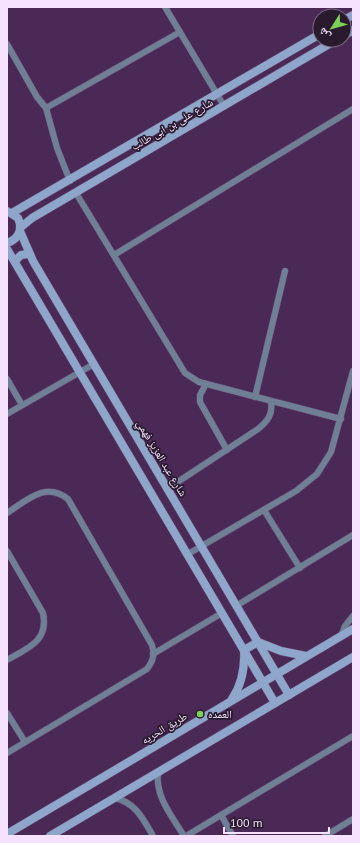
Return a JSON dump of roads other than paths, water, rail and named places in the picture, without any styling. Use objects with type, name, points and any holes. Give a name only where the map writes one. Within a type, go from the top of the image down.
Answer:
[{"type":"street","points":[[165,7],[224,106]]},
{"type":"street","points":[[46,108],[180,32]]},
{"type":"street","name":"شارع على بن ابى طالب","points":[[10,212],[31,204],[312,39]]},
{"type":"street","points":[[7,44],[37,96],[46,108],[57,148],[70,181]]},
{"type":"street","name":"شارع على بن ابى طالب","points":[[7,243],[16,238],[20,230],[38,215],[322,48]]},
{"type":"street","points":[[114,255],[353,109]]},
{"type":"street","points":[[76,193],[185,373],[191,378],[206,384],[341,419]]},
{"type":"street","points":[[31,204],[32,211],[38,215]]},
{"type":"street","name":"شارع عبد العزيز فهمي","points":[[10,212],[18,218],[20,230],[28,254],[289,695]]},
{"type":"street","points":[[7,249],[15,260],[275,703]]},
{"type":"street","points":[[15,260],[21,255],[28,254]]},
{"type":"street","points":[[255,396],[285,271]]},
{"type":"street","points":[[7,414],[94,364]]},
{"type":"street","points":[[188,554],[307,484],[317,474],[331,452],[353,372]]},
{"type":"street","points":[[7,379],[22,405]]},
{"type":"street","points":[[206,384],[200,395],[200,402],[227,450]]},
{"type":"street","points":[[167,489],[258,429],[268,420],[272,408],[271,401]]},
{"type":"street","points":[[7,513],[43,491],[57,492],[68,499],[152,645],[153,654],[151,664],[147,669],[7,753]]},
{"type":"street","points":[[264,510],[300,568]]},
{"type":"street","points":[[236,606],[353,536]]},
{"type":"street","points":[[7,551],[43,613],[45,620],[42,636],[37,642],[7,660]]},
{"type":"street","points":[[153,654],[222,613]]},
{"type":"street","points":[[341,636],[345,626],[353,616]]},
{"type":"street","name":"طريق الحريه","points":[[7,834],[353,629]]},
{"type":"street","points":[[244,650],[258,642],[281,651],[306,656]]},
{"type":"street","points":[[230,702],[238,689],[243,675],[244,650]]},
{"type":"street","points":[[50,836],[353,657]]},
{"type":"street","points":[[7,713],[25,742]]},
{"type":"street","points":[[158,772],[156,782],[158,792],[185,836],[353,736]]},
{"type":"street","points":[[115,798],[131,804],[137,810],[153,836]]},
{"type":"street","points":[[221,815],[233,836]]},
{"type":"street","points":[[325,836],[353,820]]},
{"type":"place","name":"العمده","points":[[200,714]]}]
